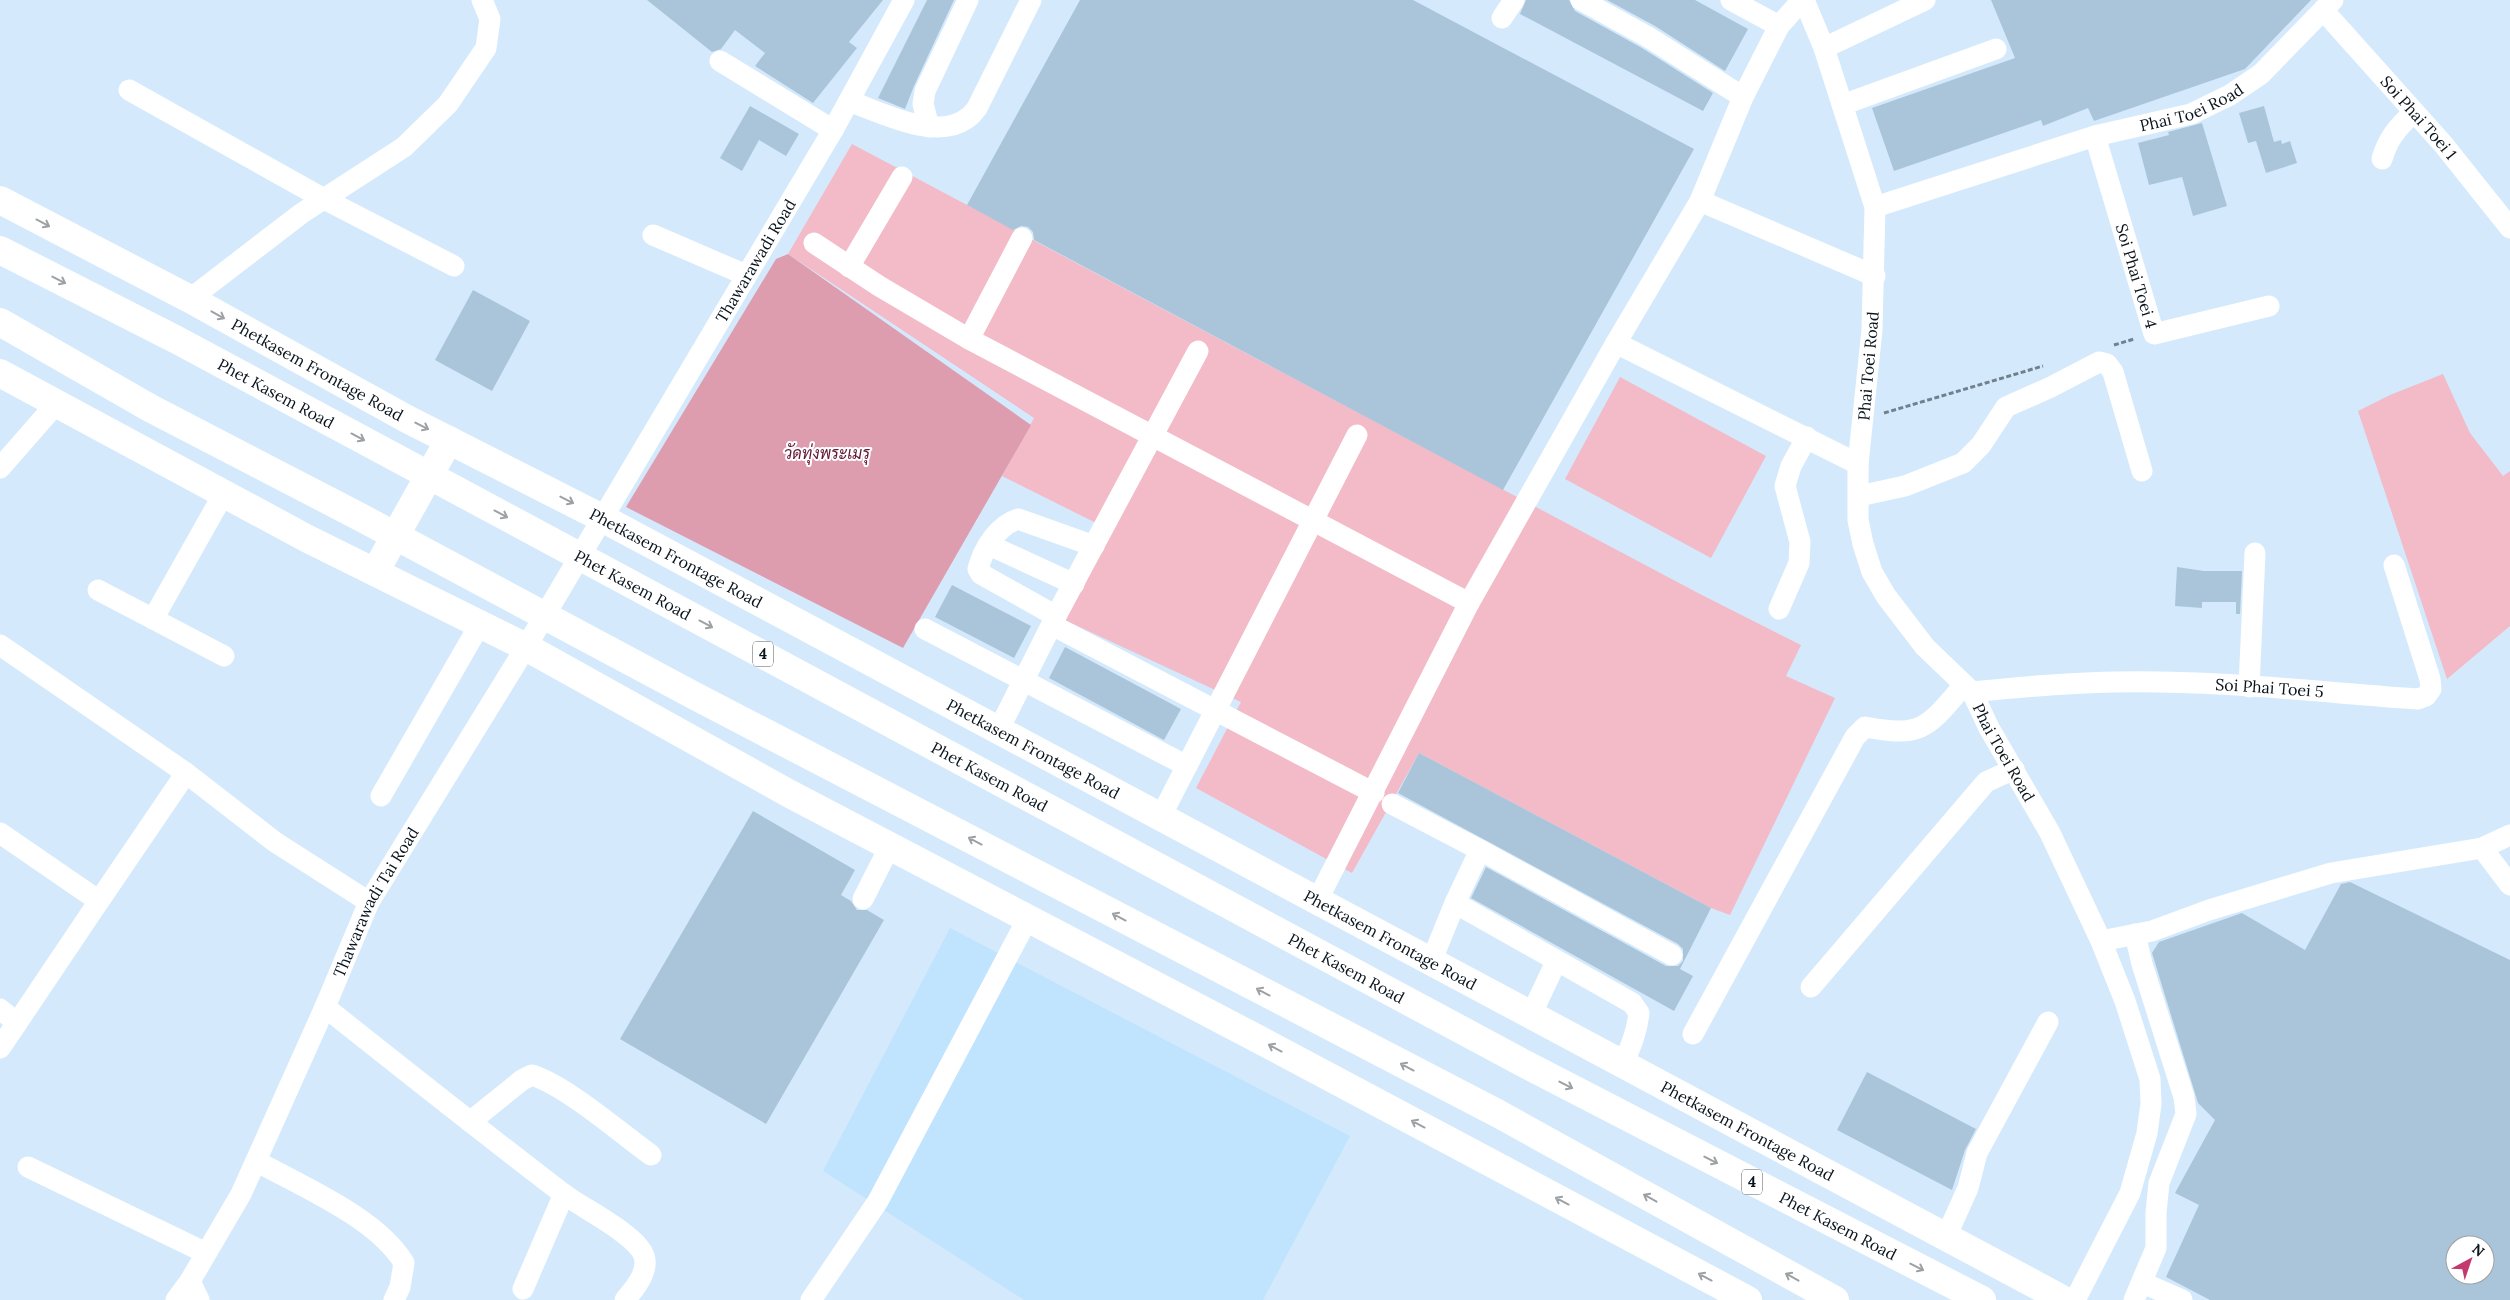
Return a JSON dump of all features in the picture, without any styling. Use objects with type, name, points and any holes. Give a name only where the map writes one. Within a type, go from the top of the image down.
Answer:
[{"type":"main road","name":"Phetkasem Frontage Road","points":[[0,200],[190,300],[448,440],[602,518],[2064,1300]]},
{"type":"main road","name":"Phet Kasem Road","points":[[0,250],[195,350],[1523,1063],[1982,1300]]},
{"type":"main road","points":[[0,322],[150,408],[362,518],[693,695],[1497,1114],[1835,1300]]},
{"type":"main road","points":[[0,373],[375,572],[526,647],[790,794],[1028,918],[1748,1300]]},
{"type":"main road","points":[[375,572],[448,440]]},
{"type":"street","points":[[190,300],[302,213],[404,147],[448,104],[486,48],[490,19],[482,0]]},
{"type":"street","name":"Thawarawadi Road","points":[[602,518],[833,130],[904,0]]},
{"type":"street","points":[[929,127],[923,104],[925,91],[968,0]]},
{"type":"street","points":[[849,101],[922,127],[945,127],[965,120],[977,108],[1031,0]]},
{"type":"street","points":[[1502,18],[1514,0]]},
{"type":"street","points":[[1581,0],[1648,37],[1743,96]]},
{"type":"street","points":[[1731,0],[1779,26]]},
{"type":"street","points":[[1316,901],[1374,793],[1469,603],[1616,343],[1700,201],[1743,96],[1779,26],[1803,0]]},
{"type":"street","name":"Phai Toei Road","points":[[1803,0],[1824,48],[1875,207],[1875,276],[1872,330],[1858,464],[1858,520],[1872,572],[1886,596],[1925,647],[1968,689],[1988,728],[2014,769],[2050,834],[2101,941],[2125,1001],[2150,1079],[2151,1104],[2147,1133],[2130,1193],[2076,1300]]},
{"type":"street","points":[[1824,48],[1925,0]]},
{"type":"street","name":"Phai Toei Road","points":[[1875,207],[2095,136],[2191,114],[2230,95],[2261,74],[2328,5]]},
{"type":"street","name":"Soi Phai Toei 1","points":[[2328,5],[2510,228]]},
{"type":"street","points":[[1842,104],[1996,48]]},
{"type":"street","points":[[720,61],[833,130]]},
{"type":"street","points":[[129,90],[324,200],[454,266]]},
{"type":"street","points":[[2382,159],[2387,143],[2396,129],[2414,112]]},
{"type":"street","name":"Soi Phai Toei 4","points":[[2095,136],[2154,334],[2269,306]]},
{"type":"street","points":[[849,266],[902,177]]},
{"type":"street","points":[[1700,201],[1875,276]]},
{"type":"street","points":[[653,235],[746,275]]},
{"type":"street","points":[[969,339],[1022,238]]},
{"type":"street","points":[[814,243],[969,339],[1469,603]]},
{"type":"street","points":[[1616,343],[1858,464]]},
{"type":"street","points":[[998,731],[1054,621],[1198,351]]},
{"type":"street","points":[[1859,496],[1905,486],[1963,463],[1981,445],[2006,407],[2052,387],[2099,362],[2107,364],[2113,372],[2142,471]]},
{"type":"street","points":[[0,468],[56,404]]},
{"type":"street","points":[[1160,818],[1357,436]]},
{"type":"street","points":[[1779,609],[1799,563],[1800,542],[1785,486],[1791,466],[1807,437]]},
{"type":"street","points":[[154,619],[224,493]]},
{"type":"street","name":"Thawarawadi Tai Road","points":[[176,1300],[190,1281],[241,1194],[326,1007],[369,902],[526,647],[602,518]]},
{"type":"street","points":[[1094,546],[1018,519],[1008,522],[998,530],[978,568],[981,574],[1054,621],[1215,710],[1374,793]]},
{"type":"street","points":[[989,546],[1074,584]]},
{"type":"street","points":[[2249,687],[2255,553]]},
{"type":"street","name":"Soi Phai Toei 5","points":[[1968,689],[2116,682],[2249,687],[2418,699],[2426,696],[2431,689],[2430,679],[2394,564]]},
{"type":"street","points":[[98,590],[224,656]]},
{"type":"street","points":[[381,796],[480,624]]},
{"type":"street","points":[[925,629],[1186,766]]},
{"type":"street","points":[[0,645],[186,773],[275,842],[369,902]]},
{"type":"street","points":[[1693,1034],[1855,737],[1864,727],[1902,732],[1916,730],[1933,721],[1968,689]]},
{"type":"street","points":[[1811,987],[1986,782],[2014,769]]},
{"type":"street","points":[[0,1048],[186,773]]},
{"type":"street","points":[[1392,804],[1672,955]]},
{"type":"street","points":[[0,833],[99,901]]},
{"type":"street","points":[[2101,941],[2152,931],[2209,910],[2331,873],[2482,848],[2510,835]]},
{"type":"street","points":[[863,899],[890,846]]},
{"type":"street","points":[[2482,848],[2509,882]]},
{"type":"street","points":[[1431,962],[1455,903],[1480,850]]},
{"type":"street","points":[[1455,903],[1632,1004],[1639,1013],[1636,1037],[1623,1064]]},
{"type":"street","points":[[811,1300],[878,1201],[1028,918]]},
{"type":"street","points":[[2135,934],[2142,964],[2184,1097],[2186,1114],[2159,1183],[2156,1213],[2156,1248],[2139,1291],[2182,1300]]},
{"type":"street","points":[[1531,1015],[1556,962]]},
{"type":"street","points":[[326,1007],[470,1122],[564,1194],[627,1237],[641,1250],[644,1262],[643,1275],[625,1300]]},
{"type":"street","points":[[0,1009],[17,1023]]},
{"type":"street","points":[[1946,1236],[1968,1188],[1977,1153],[2048,1022]]},
{"type":"street","points":[[470,1122],[522,1080],[532,1076],[543,1079],[565,1092],[651,1155]]},
{"type":"street","points":[[256,1161],[357,1217],[380,1233],[390,1243],[404,1263],[400,1287],[394,1300]]},
{"type":"street","points":[[28,1167],[206,1253]]},
{"type":"street","points":[[523,1289],[564,1194]]},
{"type":"street","points":[[190,1281],[199,1300]]},
{"type":"path","points":[[2108,347],[2154,334]]},
{"type":"path","points":[[1864,419],[2051,364]]},
{"type":"shaded area","points":[[852,144],[1698,593],[1801,645],[1786,676],[1835,698],[1730,915],[1711,908],[1419,753],[1352,873],[1196,788],[1241,702],[1056,616],[1104,527],[1002,476],[1034,418],[788,254]]},
{"type":"shaded area","points":[[2443,374],[2470,433],[2503,476],[2510,471],[2510,626],[2447,679],[2358,411],[2390,395]]},
{"type":"shaded area","points":[[1620,377],[1766,456],[1711,558],[1565,479]]},
{"type":"shaded area","points":[[950,928],[1350,1136],[1263,1300],[1024,1300],[823,1171]]},
{"type":"green space","name":"วัดทุ่งพระเมรุ","points":[[788,254],[1031,425],[903,648],[626,507],[776,259]]},
{"type":"building","points":[[647,0],[883,0],[849,42],[857,48],[813,103],[755,66],[765,53],[735,30],[721,49],[712,52]]},
{"type":"building","points":[[927,0],[954,0],[905,109],[878,98]]},
{"type":"building","points":[[1080,0],[1413,0],[1694,149],[1503,490],[1034,240],[1033,232],[1028,227],[1021,226],[1013,230],[967,205]]},
{"type":"building","points":[[1526,0],[1569,0],[1575,11],[1642,48],[1713,93],[1703,111],[1520,14]]},
{"type":"building","points":[[1607,0],[1695,0],[1748,29],[1725,71],[1655,26]]},
{"type":"building","points":[[1991,0],[2311,0],[2245,69],[2094,121],[2088,108],[2043,126],[2041,120],[1894,171],[1872,108],[2015,58]]},
{"type":"building","points":[[750,106],[799,134],[786,156],[759,140],[742,171],[720,158]]},
{"type":"building","points":[[2264,106],[2274,142],[2281,140],[2282,144],[2290,141],[2297,163],[2266,173],[2256,141],[2248,143],[2239,113]]},
{"type":"building","points":[[2202,123],[2227,206],[2193,216],[2182,177],[2149,185],[2138,143],[2169,135],[2168,132]]},
{"type":"building","points":[[473,290],[530,321],[492,391],[435,360]]},
{"type":"building","points":[[2177,567],[2204,571],[2242,571],[2240,614],[2236,614],[2236,602],[2202,602],[2202,608],[2175,606]]},
{"type":"building","points":[[952,585],[1031,626],[1014,658],[935,617]]},
{"type":"building","points":[[1065,647],[1181,709],[1164,740],[1049,678]]},
{"type":"building","points":[[1419,753],[1711,908],[1680,969],[1693,976],[1674,1011],[1471,898],[1486,867],[1666,966],[1678,966],[1683,961],[1683,949],[1678,944],[1398,793]]},
{"type":"building","points":[[753,811],[855,870],[841,895],[851,901],[857,910],[867,910],[884,920],[766,1124],[620,1039]]},
{"type":"building","points":[[2350,882],[2510,960],[2510,1300],[2210,1300],[2166,1277],[2199,1205],[2175,1193],[2215,1120],[2198,1103],[2152,953],[2159,942],[2242,913],[2305,950],[2341,884]]},
{"type":"building","points":[[1867,1072],[1976,1129],[1965,1150],[1952,1190],[1837,1130]]}]
